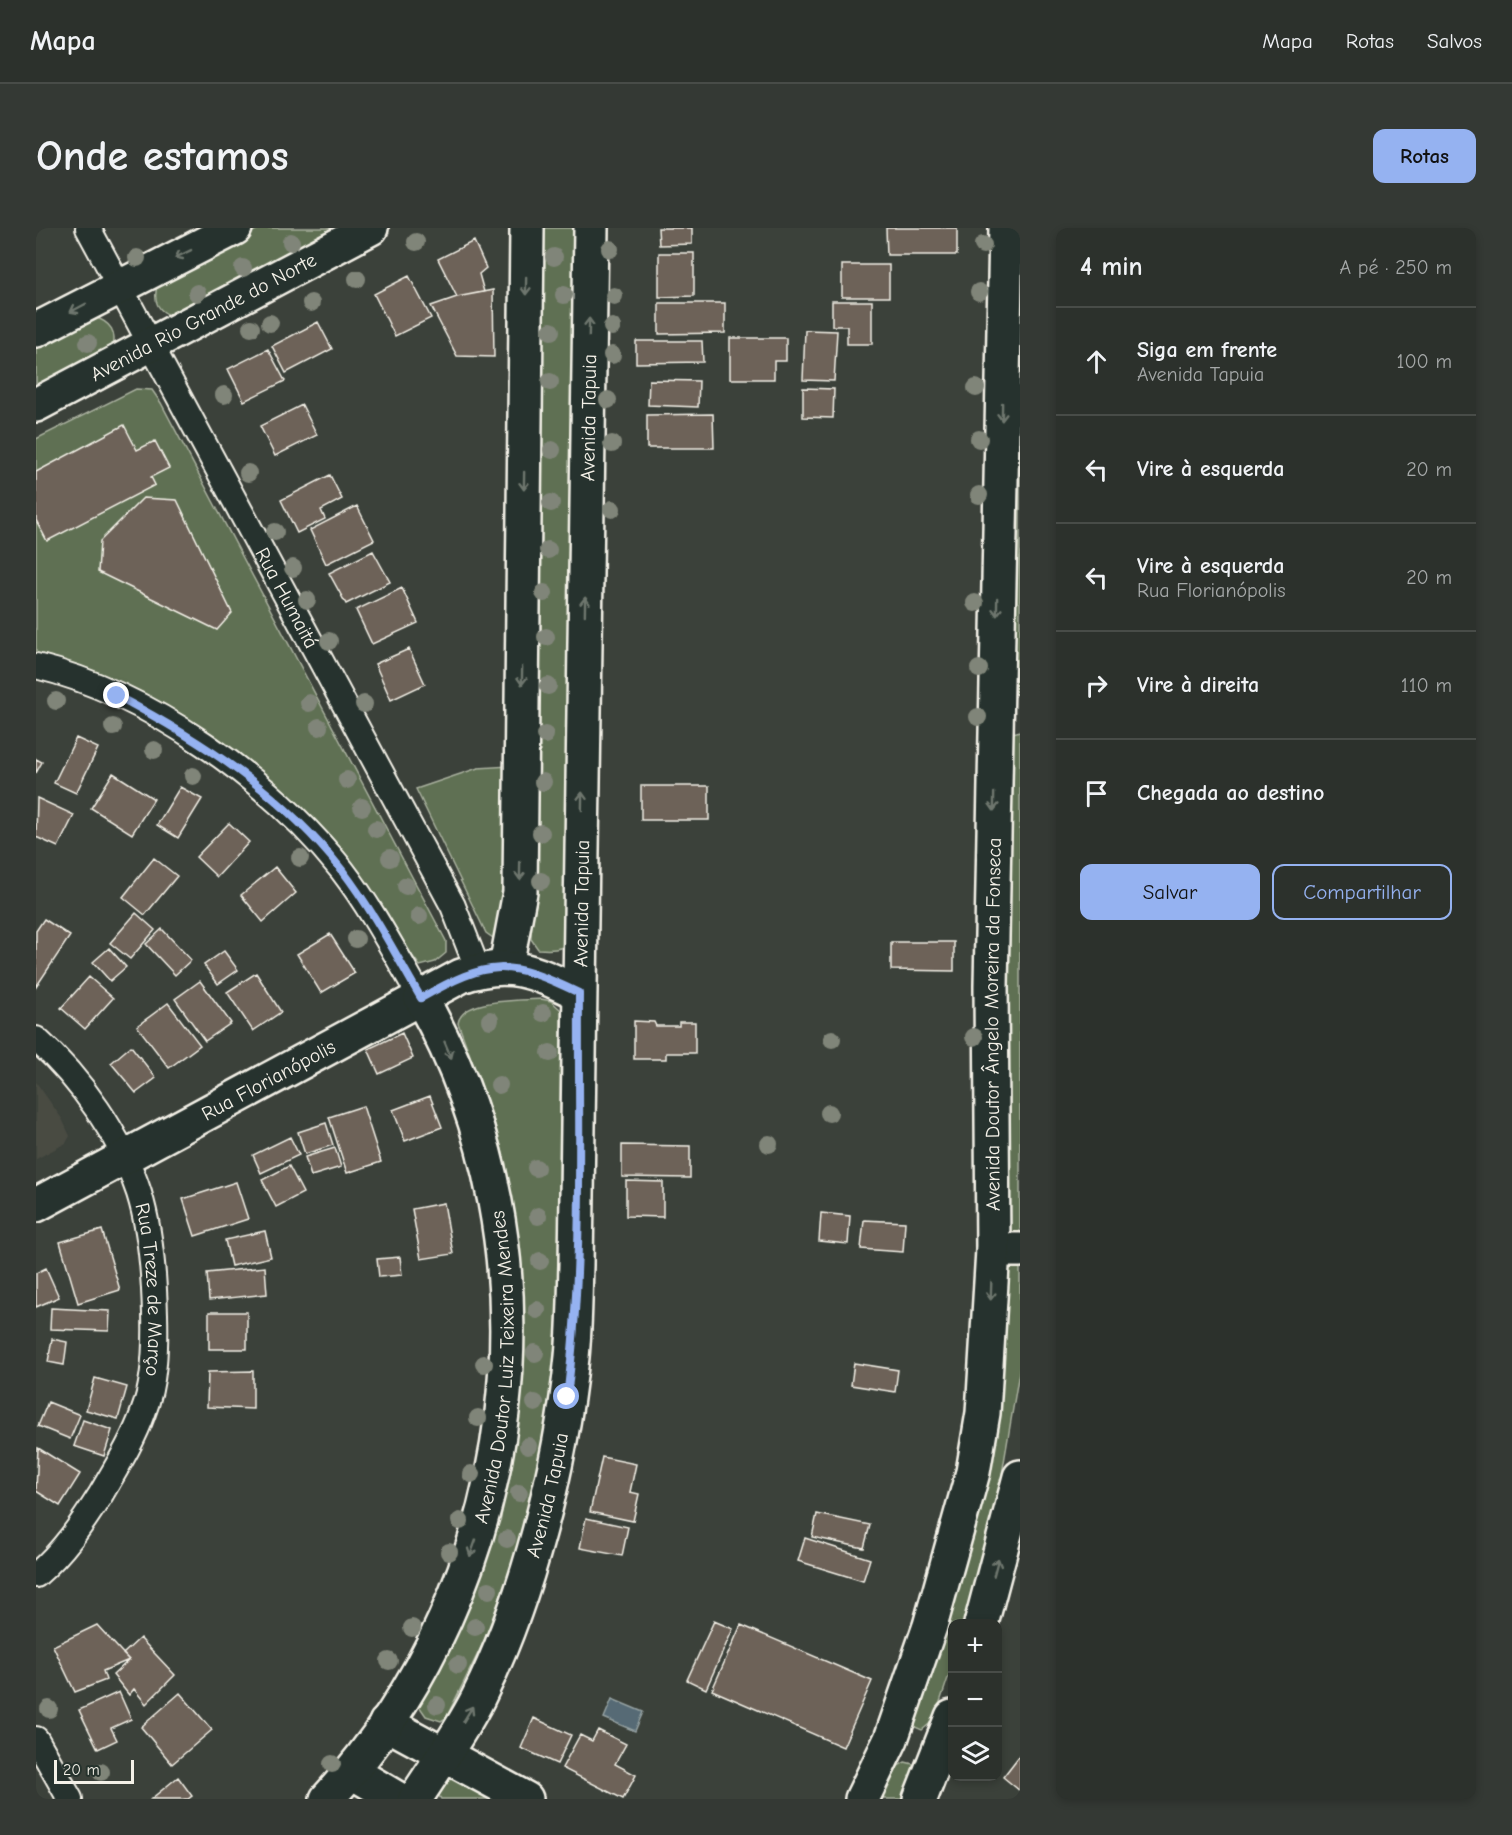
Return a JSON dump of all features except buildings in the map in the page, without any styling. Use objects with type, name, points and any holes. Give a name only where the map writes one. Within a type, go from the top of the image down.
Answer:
[{"type":"street","name":"Rua Humaitá","points":[[88,228],[453,906],[492,968]]},
{"type":"street","points":[[36,330],[119,285],[235,228]]},
{"type":"street","name":"Avenida Rio Grande do Norte","points":[[36,405],[371,228]]},
{"type":"street","points":[[527,228],[520,892],[492,968],[544,976],[579,993]]},
{"type":"street","name":"Avenida Tapuia","points":[[415,1799],[477,1699],[526,1574],[547,1493],[567,1397],[572,1355],[576,1265],[591,228]]},
{"type":"street","name":"Avenida Doutor Ângelo Moreira da Fonseca","points":[[862,1799],[891,1739],[930,1626],[973,1472],[983,1413],[988,1356],[1006,1250],[991,986],[1007,712],[1006,228]]},
{"type":"street","name":"Avenida Doutor Luiz Teixeira Mendes","points":[[36,666],[117,696],[183,731],[226,759],[310,832],[343,872],[421,998],[453,1064],[485,1158],[495,1199],[507,1293],[502,1413],[493,1479],[479,1532],[436,1643],[352,1772],[327,1799]]},
{"type":"street","name":"Rua Florianópolis","points":[[36,1205],[461,975],[492,968]]},
{"type":"street","name":"Rua Treze de Março","points":[[36,1039],[53,1054],[79,1085],[124,1157],[139,1193],[149,1245],[156,1351],[144,1412],[117,1467],[84,1521],[56,1558],[36,1575]]},
{"type":"street","points":[[982,1619],[1020,1477]]},
{"type":"street","points":[[386,1723],[526,1799]]},
{"type":"street","points":[[920,1799],[948,1727]]},
{"type":"street","points":[[36,1739],[70,1799]]},
{"type":"street","points":[[891,1739],[937,1758]]},
{"type":"street","points":[[352,1772],[398,1799]]},
{"type":"shaded area","points":[[36,1082],[62,1119],[70,1136],[66,1143],[36,1159]]},
{"type":"green space","points":[[260,228],[341,228],[177,318],[161,309],[156,301],[158,282]]},
{"type":"green space","points":[[544,228],[586,228],[571,943],[559,948],[538,949],[531,939]]},
{"type":"green space","points":[[1020,228],[1020,696],[1009,691]]},
{"type":"green space","points":[[92,316],[104,321],[111,329],[114,338],[112,351],[36,390],[36,345]]},
{"type":"green space","points":[[136,389],[152,390],[161,403],[446,941],[446,953],[435,962],[420,966],[378,912],[266,783],[243,758],[225,743],[174,711],[114,681],[36,653],[36,439]]},
{"type":"green space","points":[[1020,731],[1020,1366],[1001,1480],[966,1619],[948,1619],[948,1678],[934,1720],[922,1730],[910,1721],[1010,1246],[1008,942],[1013,733]]},
{"type":"green space","points":[[510,766],[510,929],[496,940],[486,933],[416,789],[478,768]]},
{"type":"green space","points":[[541,999],[551,1001],[561,1010],[558,1298],[551,1406],[523,1538],[496,1617],[446,1718],[441,1721],[426,1716],[419,1706],[461,1621],[501,1518],[515,1406],[512,1212],[506,1164],[492,1115],[458,1023],[462,1015],[480,1005]]},
{"type":"green space","points":[[905,1762],[913,1764],[916,1772],[904,1799],[883,1799],[898,1766]]},
{"type":"green space","points":[[456,1777],[498,1799],[441,1799],[439,1796],[446,1781]]},
{"type":"water","points":[[612,1699],[643,1712],[635,1731],[604,1718]]},
{"type":"route","points":[[117,696],[183,731],[226,759],[310,832],[343,872],[421,998],[461,975],[506,966],[544,976],[579,993],[576,1265],[572,1355],[567,1397]]}]
